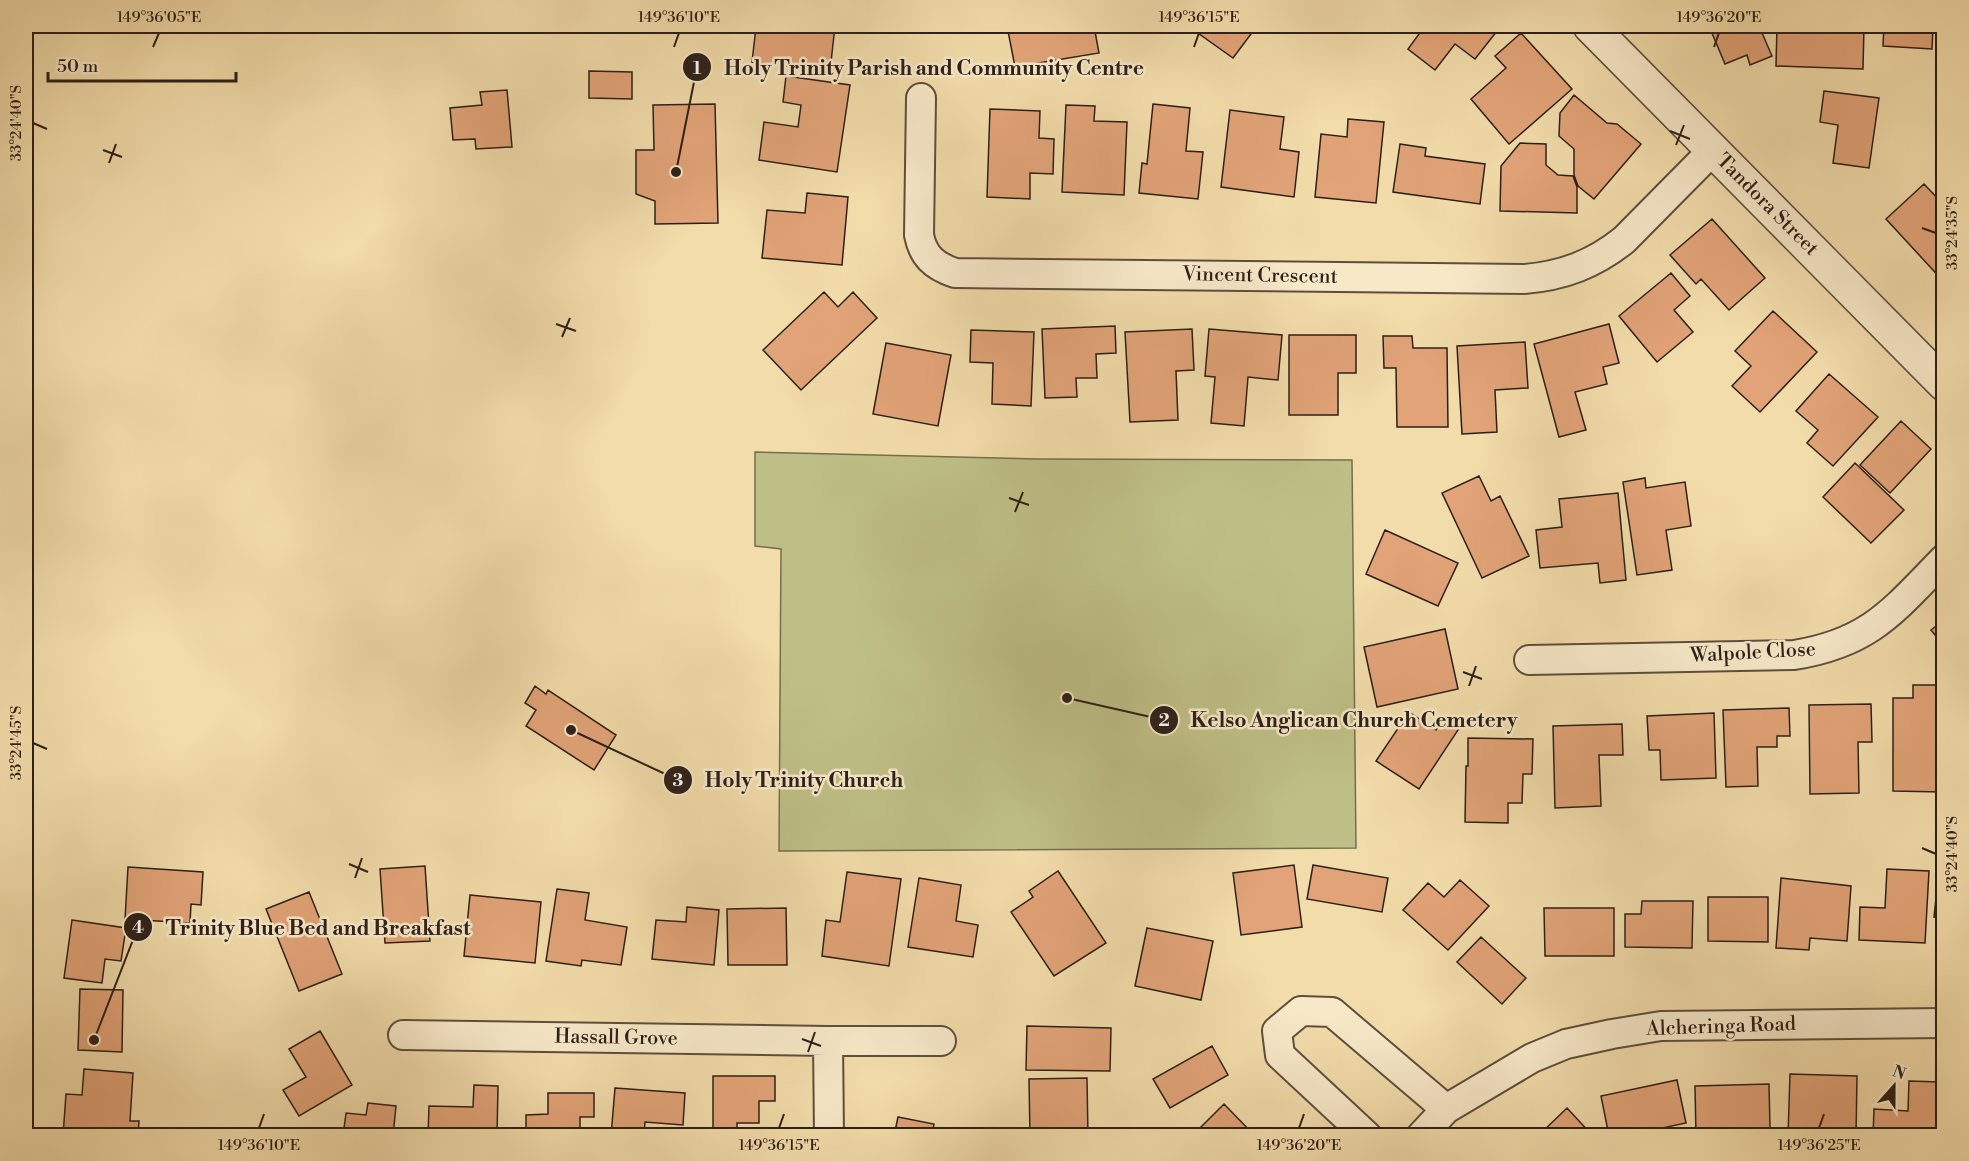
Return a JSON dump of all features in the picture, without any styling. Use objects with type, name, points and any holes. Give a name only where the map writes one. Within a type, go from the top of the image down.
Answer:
[{"type":"street","name":"Tandora Street","points":[[1590,26],[1944,384]]},
{"type":"street","name":"Vincent Crescent","points":[[921,98],[919,235],[924,253],[931,261],[955,273],[1543,278],[1578,268],[1608,252],[1624,240],[1713,150]]},
{"type":"street","name":"Walpole Close","points":[[1529,660],[1794,655],[1818,651],[1861,635],[1887,616],[1944,559]]},
{"type":"street","points":[[1367,1136],[1280,1055],[1277,1031],[1301,1011],[1332,1012],[1446,1109]]},
{"type":"street","name":"Alcheringa Road","points":[[1421,1136],[1446,1109],[1532,1058],[1566,1044],[1612,1034],[1661,1026],[1944,1023]]},
{"type":"street","name":"Hassall Grove","points":[[403,1035],[941,1041]]},
{"type":"street","points":[[828,1041],[829,1136]]},
{"type":"green space","points":[[755,452],[1036,459],[1352,460],[1356,848],[779,851],[781,549],[755,546]]},
{"type":"building","points":[[803,26],[835,26],[830,71],[752,62],[756,27],[802,32]]},
{"type":"building","points":[[1007,26],[1094,26],[1099,53],[1015,67]]},
{"type":"building","points":[[1188,26],[1257,26],[1233,58]]},
{"type":"building","points":[[1416,26],[1501,26],[1475,59],[1455,44],[1435,70],[1408,49],[1422,30]]},
{"type":"building","points":[[1709,26],[1759,26],[1772,56],[1750,65],[1747,55],[1725,64]]},
{"type":"building","points":[[1777,26],[1864,26],[1863,69],[1776,66]]},
{"type":"building","points":[[1884,26],[1933,26],[1932,49],[1883,46]]},
{"type":"building","points":[[1521,33],[1572,89],[1509,144],[1471,99],[1506,68],[1495,56]]},
{"type":"building","points":[[589,71],[632,72],[632,99],[589,98]]},
{"type":"building","points":[[786,76],[850,85],[837,172],[759,160],[764,122],[798,127],[801,105],[783,102]]},
{"type":"building","points":[[507,90],[512,147],[476,149],[475,139],[453,140],[450,108],[482,105],[480,92]]},
{"type":"building","points":[[1824,91],[1879,98],[1869,168],[1833,163],[1838,125],[1820,122]]},
{"type":"building","points":[[1574,95],[1607,123],[1617,124],[1641,144],[1594,199],[1578,186],[1574,175],[1574,149],[1559,136],[1560,113]]},
{"type":"building","points":[[715,104],[718,223],[655,224],[655,201],[636,194],[636,150],[654,150],[653,105]]},
{"type":"building","points":[[1153,104],[1190,108],[1186,151],[1203,152],[1198,199],[1139,193],[1142,163],[1147,164]]},
{"type":"building","points":[[1066,105],[1095,106],[1094,121],[1127,122],[1124,195],[1062,192]]},
{"type":"building","points":[[990,109],[1040,111],[1039,138],[1054,139],[1053,174],[1030,173],[1030,199],[987,197]]},
{"type":"building","points":[[1230,110],[1284,117],[1280,149],[1299,152],[1294,197],[1221,187]]},
{"type":"building","points":[[1348,119],[1384,122],[1376,203],[1315,197],[1321,134],[1347,137]]},
{"type":"building","points":[[1520,143],[1546,144],[1546,165],[1558,175],[1573,176],[1577,187],[1577,213],[1500,211],[1501,166]]},
{"type":"building","points":[[1400,144],[1426,148],[1425,156],[1485,164],[1480,204],[1393,192]]},
{"type":"building","points":[[1924,184],[1944,205],[1944,282],[1886,219]]},
{"type":"building","points":[[807,193],[848,197],[842,265],[762,258],[767,210],[805,213]]},
{"type":"building","points":[[1712,219],[1765,278],[1729,310],[1701,279],[1696,284],[1670,255]]},
{"type":"building","points":[[1671,273],[1690,296],[1674,310],[1693,332],[1657,362],[1619,316]]},
{"type":"building","points":[[824,292],[838,307],[853,292],[877,318],[801,390],[763,350]]},
{"type":"building","points":[[1773,311],[1817,352],[1760,412],[1732,386],[1751,366],[1735,351]]},
{"type":"building","points":[[1609,324],[1619,363],[1603,367],[1607,384],[1575,392],[1586,430],[1559,437],[1534,344]]},
{"type":"building","points":[[1115,326],[1116,353],[1096,354],[1097,378],[1076,378],[1077,397],[1045,398],[1042,329]]},
{"type":"building","points":[[1192,329],[1194,370],[1176,371],[1178,420],[1130,422],[1125,332]]},
{"type":"building","points":[[1209,329],[1282,335],[1278,380],[1248,377],[1244,426],[1211,423],[1215,377],[1205,376]]},
{"type":"building","points":[[971,330],[1034,332],[1031,406],[992,404],[993,363],[970,362]]},
{"type":"building","points":[[1289,335],[1356,335],[1356,373],[1338,373],[1338,415],[1289,415]]},
{"type":"building","points":[[1383,336],[1412,336],[1413,348],[1447,348],[1448,427],[1397,427],[1396,368],[1384,368]]},
{"type":"building","points":[[1525,342],[1528,388],[1495,390],[1497,432],[1462,434],[1457,346]]},
{"type":"building","points":[[886,343],[951,355],[938,426],[873,414]]},
{"type":"building","points":[[1829,374],[1878,417],[1833,466],[1807,443],[1818,430],[1796,411]]},
{"type":"building","points":[[1901,421],[1931,449],[1890,493],[1860,465]]},
{"type":"building","points":[[1855,463],[1904,510],[1871,543],[1823,497]]},
{"type":"building","points":[[1479,476],[1491,501],[1500,496],[1529,556],[1482,578],[1442,493]]},
{"type":"building","points":[[1645,478],[1646,488],[1685,482],[1691,526],[1666,530],[1672,570],[1637,575],[1623,482]]},
{"type":"building","points":[[1618,493],[1626,580],[1600,583],[1598,563],[1540,568],[1536,530],[1562,527],[1559,499]]},
{"type":"building","points":[[1385,530],[1458,563],[1438,606],[1366,574]]},
{"type":"building","points":[[1944,620],[1944,646],[1931,630]]},
{"type":"building","points":[[1445,629],[1458,689],[1377,707],[1364,647]]},
{"type":"building","points":[[1913,685],[1944,685],[1943,792],[1893,791],[1893,698],[1913,698]]},
{"type":"building","points":[[535,686],[546,694],[548,690],[616,735],[594,770],[526,726],[536,710],[525,703]]},
{"type":"building","points":[[1871,704],[1872,742],[1858,742],[1859,793],[1810,794],[1809,705]]},
{"type":"building","points":[[1789,708],[1790,736],[1777,736],[1777,747],[1757,747],[1758,786],[1726,787],[1723,710]]},
{"type":"building","points":[[1409,712],[1436,730],[1445,716],[1460,727],[1419,789],[1376,761]]},
{"type":"building","points":[[1714,713],[1716,778],[1661,780],[1660,750],[1649,750],[1647,716]]},
{"type":"building","points":[[1622,724],[1623,755],[1599,755],[1601,806],[1555,808],[1553,726]]},
{"type":"building","points":[[1468,738],[1533,739],[1532,774],[1523,774],[1522,803],[1508,803],[1508,823],[1465,822]]},
{"type":"building","points":[[1294,865],[1302,927],[1241,935],[1233,873]]},
{"type":"building","points":[[1313,865],[1388,878],[1382,912],[1307,899]]},
{"type":"building","points":[[425,866],[430,941],[385,943],[380,869]]},
{"type":"building","points":[[128,867],[203,872],[201,905],[191,904],[190,923],[125,919]]},
{"type":"building","points":[[1887,869],[1929,871],[1925,943],[1859,940],[1860,907],[1885,908]]},
{"type":"building","points":[[1058,871],[1106,943],[1054,976],[1011,912],[1033,897],[1029,891]]},
{"type":"building","points":[[847,872],[901,879],[889,966],[822,956],[826,920],[840,922]]},
{"type":"building","points":[[919,878],[961,885],[956,921],[978,925],[973,957],[908,947]]},
{"type":"building","points":[[1781,878],[1851,886],[1847,941],[1810,938],[1809,950],[1776,948]]},
{"type":"building","points":[[1938,879],[1944,880],[1944,918],[1934,917]]},
{"type":"building","points":[[1460,880],[1489,906],[1448,950],[1403,910],[1428,883],[1444,897]]},
{"type":"building","points":[[557,889],[589,893],[585,920],[627,927],[621,965],[582,960],[581,966],[546,961]]},
{"type":"building","points":[[309,892],[342,974],[299,991],[266,909]]},
{"type":"building","points":[[470,895],[541,902],[535,963],[464,956]]},
{"type":"building","points":[[1708,897],[1768,897],[1768,942],[1708,941]]},
{"type":"building","points":[[1642,901],[1693,901],[1692,948],[1625,947],[1625,914],[1641,914]]},
{"type":"building","points":[[687,907],[719,910],[714,965],[652,959],[656,920],[686,922]]},
{"type":"building","points":[[786,908],[787,965],[728,965],[727,909]]},
{"type":"building","points":[[1544,908],[1614,908],[1614,956],[1545,956]]},
{"type":"building","points":[[72,920],[126,928],[121,961],[105,959],[102,983],[64,978]]},
{"type":"building","points":[[1147,928],[1213,941],[1201,1000],[1135,986]]},
{"type":"building","points":[[1481,937],[1526,978],[1502,1004],[1457,962]]},
{"type":"building","points":[[80,989],[123,990],[122,1052],[78,1050]]},
{"type":"building","points":[[1027,1026],[1111,1028],[1110,1071],[1026,1070]]},
{"type":"building","points":[[320,1031],[352,1085],[299,1116],[283,1090],[306,1077],[289,1049]]},
{"type":"building","points":[[1212,1046],[1228,1075],[1170,1108],[1153,1079]]},
{"type":"building","points":[[84,1069],[133,1073],[130,1121],[139,1121],[138,1136],[63,1136],[66,1094],[82,1095]]},
{"type":"building","points":[[1790,1074],[1857,1076],[1856,1136],[1788,1136]]},
{"type":"building","points":[[713,1076],[775,1076],[775,1101],[759,1101],[759,1123],[737,1123],[737,1136],[713,1136]]},
{"type":"building","points":[[1087,1078],[1088,1136],[1030,1136],[1029,1079]]},
{"type":"building","points":[[1677,1080],[1686,1123],[1625,1136],[1609,1136],[1601,1096]]},
{"type":"building","points":[[1909,1081],[1940,1082],[1938,1136],[1873,1136],[1874,1109],[1908,1111]]},
{"type":"building","points":[[1769,1084],[1770,1128],[1728,1129],[1728,1136],[1696,1136],[1695,1086]]},
{"type":"building","points":[[474,1085],[498,1086],[497,1136],[428,1136],[429,1106],[473,1107]]},
{"type":"building","points":[[615,1088],[685,1093],[683,1125],[645,1122],[644,1136],[611,1136]]},
{"type":"building","points":[[548,1093],[594,1093],[594,1117],[580,1117],[580,1136],[526,1136],[526,1115],[548,1114]]},
{"type":"building","points":[[368,1103],[396,1106],[393,1136],[343,1136],[346,1113],[366,1115]]},
{"type":"building","points":[[1224,1104],[1255,1136],[1207,1136],[1200,1128]]},
{"type":"building","points":[[1567,1108],[1593,1136],[1538,1136]]},
{"type":"building","points":[[898,1117],[934,1124],[932,1136],[894,1136]]},
{"type":"place","name":"Holy Trinity Parish and Community Centre","points":[[676,172]]},
{"type":"place","name":"Kelso Anglican Church Cemetery","points":[[1067,698]]},
{"type":"place","name":"Holy Trinity Church","points":[[571,730]]},
{"type":"place","name":"Trinity Blue Bed and Breakfast","points":[[94,1040]]}]
